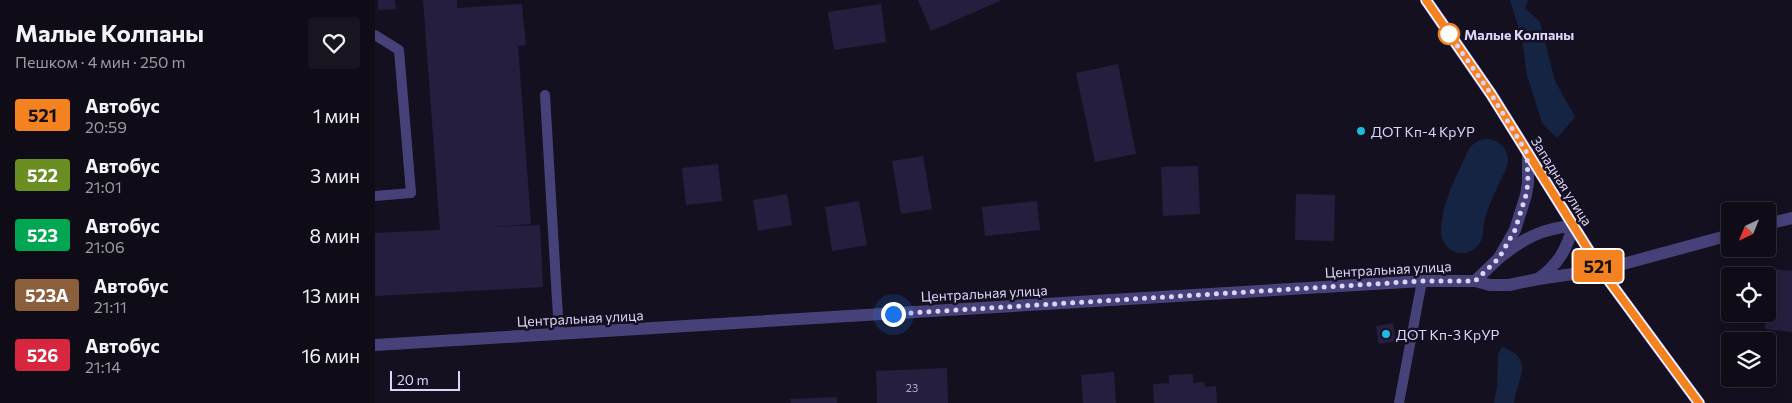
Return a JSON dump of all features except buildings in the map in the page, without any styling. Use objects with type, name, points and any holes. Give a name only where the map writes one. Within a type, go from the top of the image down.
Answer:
[{"type":"main road","name":"Западная улица","points":[[1425,0],[1491,94],[1601,270],[1699,403]]},
{"type":"street","points":[[1499,258],[1515,230],[1523,208],[1528,183],[1527,153]]},
{"type":"street","points":[[1776,222],[1792,218]]},
{"type":"street","points":[[1475,281],[1518,242],[1555,227],[1573,226],[1568,245],[1559,260],[1550,271],[1538,279]]},
{"type":"street","points":[[1601,270],[1721,237]]},
{"type":"street","name":"Центральная улица","points":[[375,345],[1422,281],[1475,281],[1490,285],[1509,285],[1601,270]]},
{"type":"lane","points":[[375,35],[377,34],[399,50],[411,193],[375,196]]},
{"type":"lane","points":[[545,95],[559,334]]},
{"type":"lane","points":[[1399,403],[1422,281]]},
{"type":"water","points":[[1510,0],[1528,0],[1525,8],[1540,22],[1555,81],[1575,117],[1557,138],[1542,123],[1527,75],[1522,39]]},
{"type":"water","points":[[1487,160],[1493,172],[1489,199],[1471,231],[1457,230],[1452,213],[1452,197],[1477,164]]},
{"type":"water","points":[[1502,347],[1519,357],[1522,363],[1514,403],[1494,403],[1497,387],[1498,354]]},
{"type":"waterway","points":[[1462,232],[1467,204],[1487,160]]},
{"type":"bus line","name":"521","points":[[1426,0],[1491,94],[1601,270],[1699,403]]},
{"type":"place","name":"Малые Колпаны","points":[[1449,34]]},
{"type":"place","name":"ДОТ Кп-4 КрУР","points":[[1361,131]]},
{"type":"place","name":"ДОТ Кп-3 КрУР","points":[[1386,334]]},
{"type":"route","points":[[893,314],[1422,281],[1475,281],[1499,258],[1515,230],[1523,208],[1528,183],[1527,153],[1491,94],[1449,34]]}]
